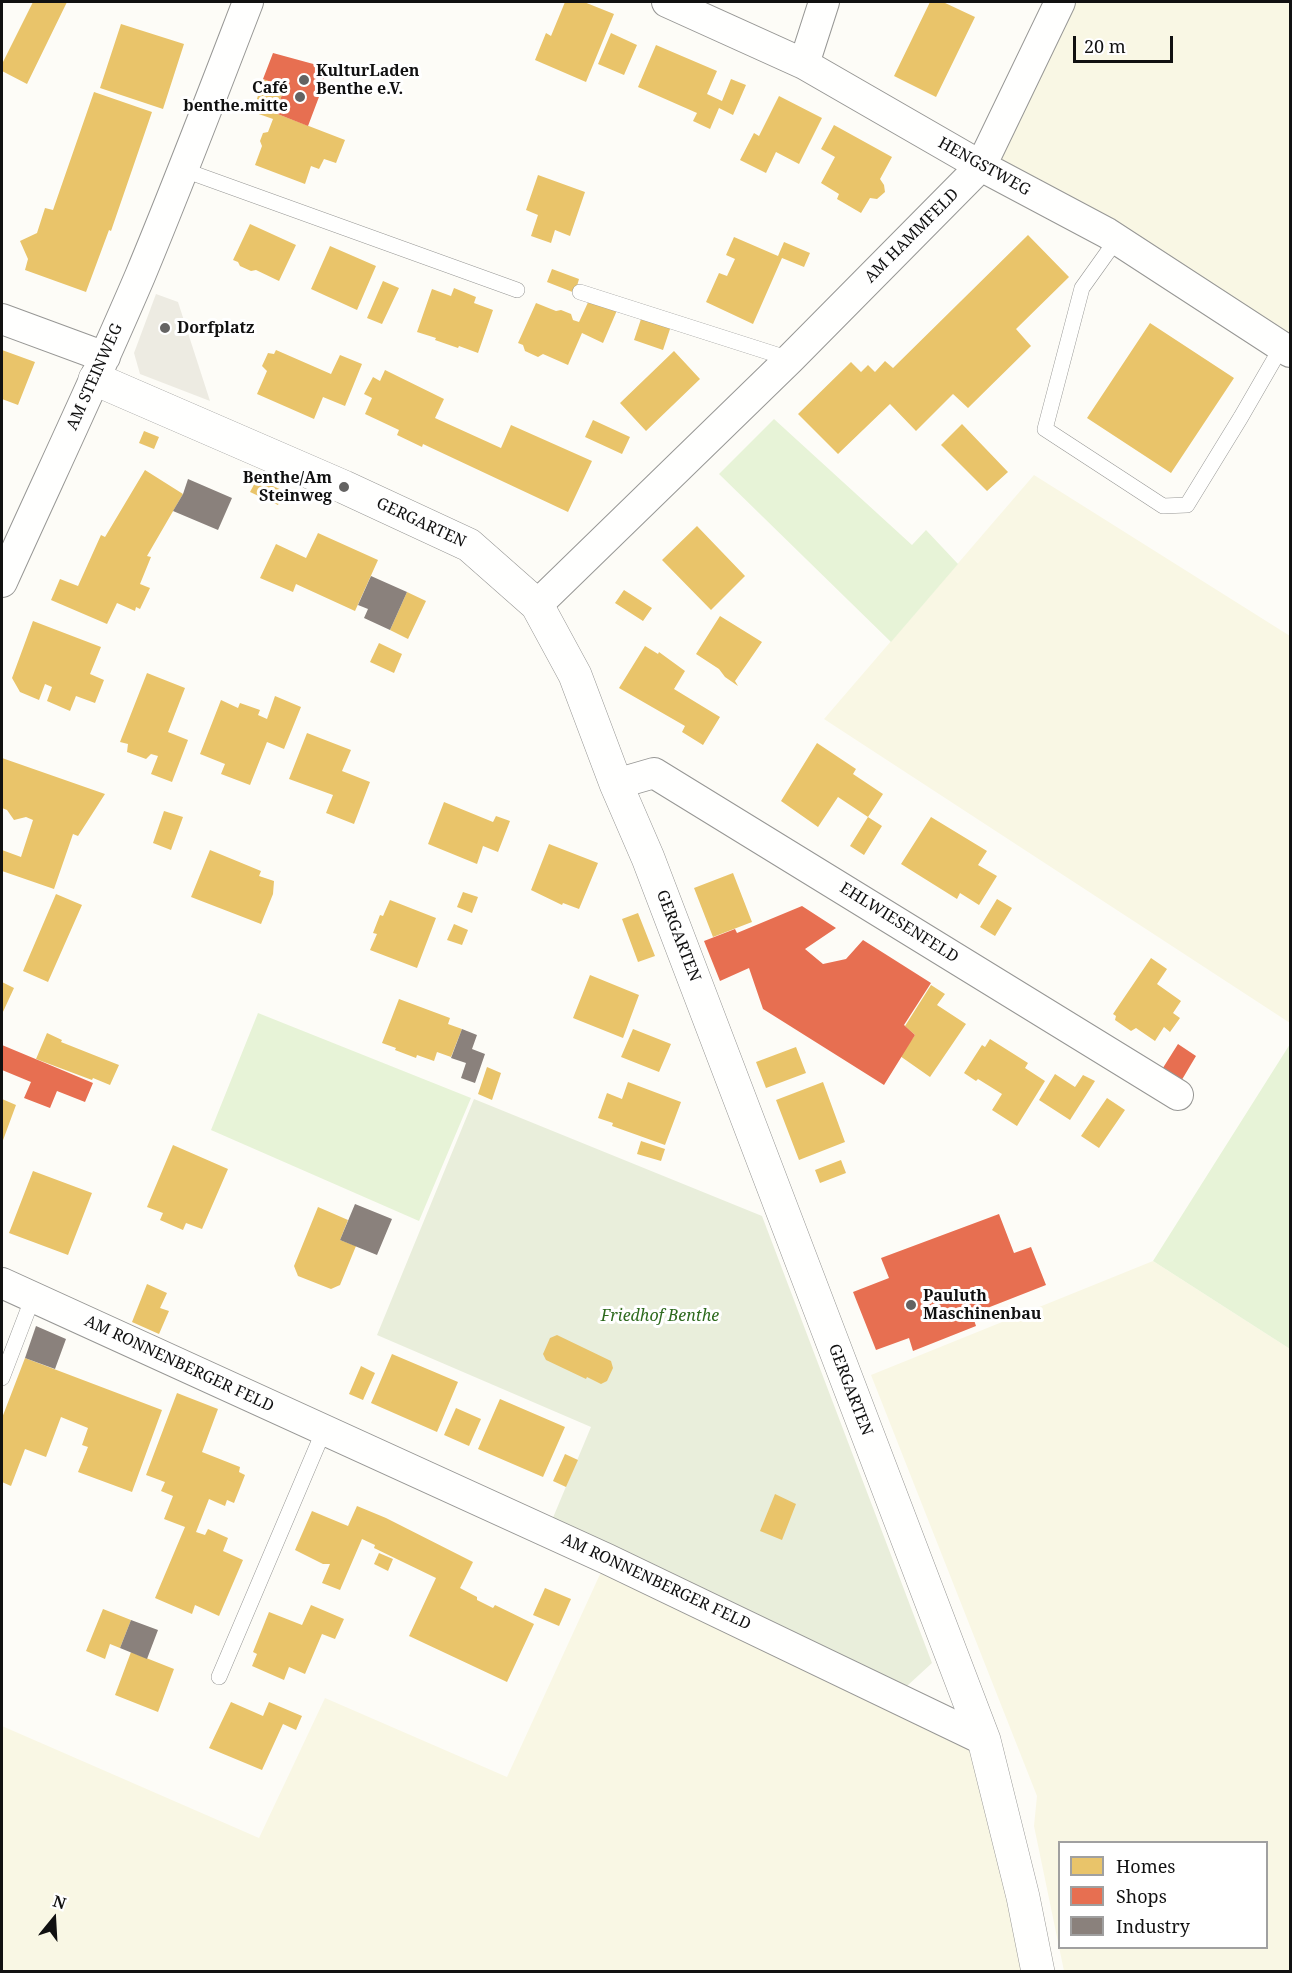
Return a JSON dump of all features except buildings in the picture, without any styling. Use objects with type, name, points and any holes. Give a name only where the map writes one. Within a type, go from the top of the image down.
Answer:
[{"type":"street","name":"AM STEINWEG","points":[[2,582],[100,368],[184,170],[248,2]]},
{"type":"street","name":"HENGSTWEG","points":[[667,2],[804,64],[981,166],[1117,240],[1286,349]]},
{"type":"street","points":[[804,64],[824,2]]},
{"type":"street","name":"AM HAMMFELD","points":[[537,605],[790,359],[981,166],[1060,2]]},
{"type":"street","points":[[2,319],[100,368]]},
{"type":"street","name":"GERGARTEN","points":[[100,368],[333,482],[469,545],[537,605],[575,675],[616,784],[656,880],[984,1740],[1001,1802],[1038,1971]]},
{"type":"street","name":"EHLWIESENFELD","points":[[616,784],[654,773],[1178,1095]]},
{"type":"street","name":"AM RONNENBERGER FELD","points":[[2,1283],[607,1559],[984,1740]]},
{"type":"lane","points":[[184,170],[516,290]]},
{"type":"lane","points":[[1117,240],[1082,288],[1045,429],[1074,450],[1162,506],[1187,505],[1286,349]]},
{"type":"lane","points":[[580,292],[790,359]]},
{"type":"lane","points":[[2,1378],[33,1297]]},
{"type":"lane","points":[[219,1677],[324,1430]]},
{"type":"shaded area","points":[[1066,2],[1290,2],[1290,352],[981,166]]},
{"type":"shaded area","name":"Dorfplatz","points":[[156,294],[178,302],[210,401],[140,374],[134,353]]},
{"type":"shaded area","points":[[1034,475],[1290,636],[1290,1023],[824,719]]},
{"type":"shaded area","points":[[1153,1261],[1290,1349],[1290,1971],[1064,1971],[1059,1949],[1268,1949],[1268,1841],[1058,1841],[1058,1942],[1034,1826],[1037,1796],[871,1375]]},
{"type":"shaded area","points":[[607,1559],[984,1740],[1035,1971],[2,1971],[2,1726],[259,1838],[325,1698],[507,1777]]},
{"type":"green space","points":[[774,419],[912,545],[926,530],[958,564],[891,642],[719,474]]},
{"type":"green space","points":[[258,1013],[471,1098],[419,1221],[211,1130]]},
{"type":"green space","points":[[1290,1044],[1290,1349],[1153,1261]]},
{"type":"green space","name":"Friedhof Benthe","points":[[474,1099],[762,1216],[932,1663],[907,1686],[552,1520],[591,1427],[377,1335]]},
{"type":"place","name":"KulturLaden Benthe e.V.","points":[[304,80]]},
{"type":"place","name":"Café benthe.mitte","points":[[300,97]]},
{"type":"place","name":"Dorfplatz","points":[[165,328]]},
{"type":"place","name":"Benthe/Am Steinweg","points":[[344,487]]},
{"type":"place","name":"Pauluth Maschinenbau","points":[[911,1305]]}]
